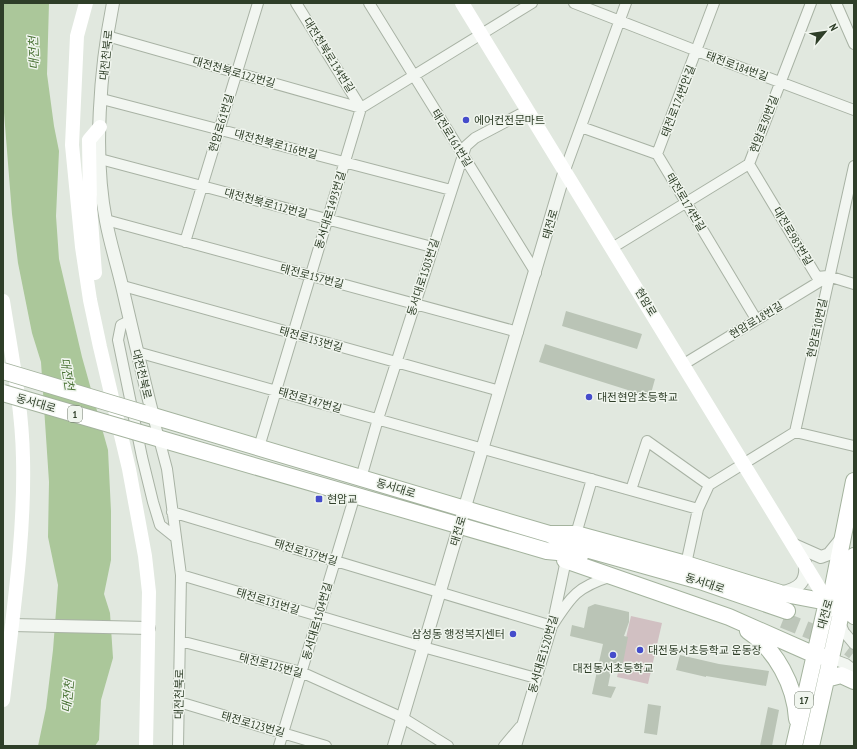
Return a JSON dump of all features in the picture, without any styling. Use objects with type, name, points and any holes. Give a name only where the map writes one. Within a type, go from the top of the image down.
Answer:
[{"type":"main road","points":[[86,3],[77,36],[72,145],[82,247],[100,347],[140,522],[149,592],[146,746]]},
{"type":"main road","name":"현암로","points":[[462,3],[684,364],[839,621]]},
{"type":"main road","points":[[100,127],[89,140],[90,207],[100,347]]},
{"type":"main road","points":[[3,301],[20,413],[23,456],[23,513],[3,700]]},
{"type":"main road","name":"동서대로","points":[[3,371],[549,534],[568,544],[700,581],[785,616],[583,557],[568,553],[547,551],[3,393]]},
{"type":"main road","name":"대전로","points":[[811,746],[826,679],[823,656],[828,602],[832,592],[854,481]]},
{"type":"main road","points":[[549,534],[576,534],[686,564],[780,593],[828,602]]},
{"type":"main road","points":[[547,551],[566,560],[729,617],[823,656]]},
{"type":"main road","name":"대전로","points":[[796,739],[823,656],[839,621],[854,556]]},
{"type":"main road","points":[[846,592],[854,616]]},
{"type":"main road","points":[[729,617],[761,639],[780,665],[788,681],[796,708],[796,739]]},
{"type":"main road","points":[[826,679],[841,675],[854,681]]},
{"type":"street","name":"대전천북로","points":[[113,3],[107,36],[100,127],[100,159],[106,220],[122,286],[153,437],[166,469],[176,537],[181,576],[178,746]]},
{"type":"street","name":"현암로61번길","points":[[185,242],[258,3]]},
{"type":"street","name":"대전천북로134번길","points":[[296,3],[361,108]]},
{"type":"street","name":"태전로161번길","points":[[369,3],[536,273]]},
{"type":"street","points":[[361,108],[532,3]]},
{"type":"street","name":"태전로184번길","points":[[574,3],[697,52],[854,110]]},
{"type":"street","name":"태전로","points":[[394,746],[536,273],[565,170],[626,3]]},
{"type":"street","name":"태전로174번안길","points":[[657,154],[697,52],[714,3]]},
{"type":"street","name":"현암로30번길","points":[[612,248],[749,164],[811,3]]},
{"type":"street","points":[[836,3],[854,44]]},
{"type":"street","name":"대전천북로122번길","points":[[107,36],[361,108]]},
{"type":"street","name":"대전천북로116번길","points":[[102,99],[451,190]]},
{"type":"street","name":"동서대로1493번길","points":[[259,448],[275,390],[361,108]]},
{"type":"street","name":"동서대로1503번길","points":[[361,478],[414,304],[466,146],[475,138],[528,110]]},
{"type":"street","points":[[581,127],[657,154]]},
{"type":"street","name":"태전로174번길","points":[[657,154],[756,319]]},
{"type":"street","name":"대전천북로112번길","points":[[100,159],[432,248]]},
{"type":"street","name":"대전로983번길","points":[[749,164],[817,276],[828,276],[854,284]]},
{"type":"street","name":"현암로10번길","points":[[795,432],[828,276],[854,166]]},
{"type":"street","name":"태전로157번길","points":[[106,220],[518,332]]},
{"type":"street","name":"현암로18번길","points":[[684,364],[828,276]]},
{"type":"street","name":"태전로153번길","points":[[122,286],[500,391]]},
{"type":"street","points":[[129,321],[121,325],[118,340],[142,457],[160,525],[176,537]]},
{"type":"street","name":"태전로147번길","points":[[136,352],[483,448]]},
{"type":"street","points":[[631,490],[647,441],[709,485],[795,432],[854,446]]},
{"type":"street","points":[[483,448],[698,509]]},
{"type":"street","points":[[576,534],[592,479]]},
{"type":"street","name":"동서대로","points":[[686,564],[698,509],[709,485]]},
{"type":"street","name":"동서대로1504번길","points":[[279,746],[334,560],[355,495]]},
{"type":"street","name":"태전로137번길","points":[[172,512],[440,591]]},
{"type":"street","points":[[794,545],[820,558],[829,554],[843,537]]},
{"type":"street","name":"동서대로1520번길","points":[[516,746],[552,626],[566,560]]},
{"type":"street","points":[[780,593],[800,585],[806,575],[805,563]]},
{"type":"street","name":"태전로131번길","points":[[181,576],[423,647]]},
{"type":"street","points":[[440,591],[552,626],[565,606],[580,589],[592,583],[614,576]]},
{"type":"street","points":[[839,621],[844,632],[854,644]]},
{"type":"street","points":[[12,626],[149,628]]},
{"type":"street","name":"태전로125번길","points":[[180,641],[301,672],[403,718],[448,746]]},
{"type":"street","points":[[423,647],[536,678]]},
{"type":"street","points":[[823,656],[846,664],[854,670]]},
{"type":"street","name":"태전로123번길","points":[[179,702],[326,746]]},
{"type":"street","points":[[504,746],[523,724]]},
{"type":"shaded area","name":"대전동서초등학교 운동장","points":[[631,616],[662,623],[648,684],[617,677]]},
{"type":"water","name":"대전천","points":[[3,3],[49,3],[47,74],[59,151],[56,216],[59,259],[82,357],[108,450],[111,511],[111,560],[104,594],[110,613],[113,658],[101,700],[99,740],[95,746],[38,746],[46,708],[53,650],[58,585],[48,537],[49,482],[41,362],[32,333],[18,263],[12,214],[3,100]]},
{"type":"building","points":[[566,311],[642,334],[637,349],[562,326]]},
{"type":"building","points":[[545,344],[655,379],[650,397],[539,362]]},
{"type":"building","name":"대전동서초등학교","points":[[595,604],[629,612],[629,622],[624,636],[628,637],[622,668],[612,666],[608,686],[616,687],[611,698],[592,694],[603,644],[570,636],[572,625],[584,628],[588,607]]},
{"type":"building","points":[[680,655],[719,664],[769,671],[766,686],[706,677],[676,670]]},
{"type":"building","points":[[648,704],[661,706],[657,735],[644,733]]},
{"type":"building","points":[[768,707],[779,710],[772,746],[760,746]]},
{"type":"tunnel","points":[[783,620],[845,645],[854,652]]},
{"type":"place","name":"에어컨전문마트","points":[[466,120]]},
{"type":"place","name":"대전현암초등학교","points":[[589,397]]},
{"type":"place","name":"현암교","points":[[319,499]]},
{"type":"place","name":"삼성동 행정복지센터","points":[[513,634]]},
{"type":"place","name":"대전동서초등학교 운동장","points":[[640,650]]},
{"type":"place","name":"대전동서초등학교","points":[[613,655]]}]
